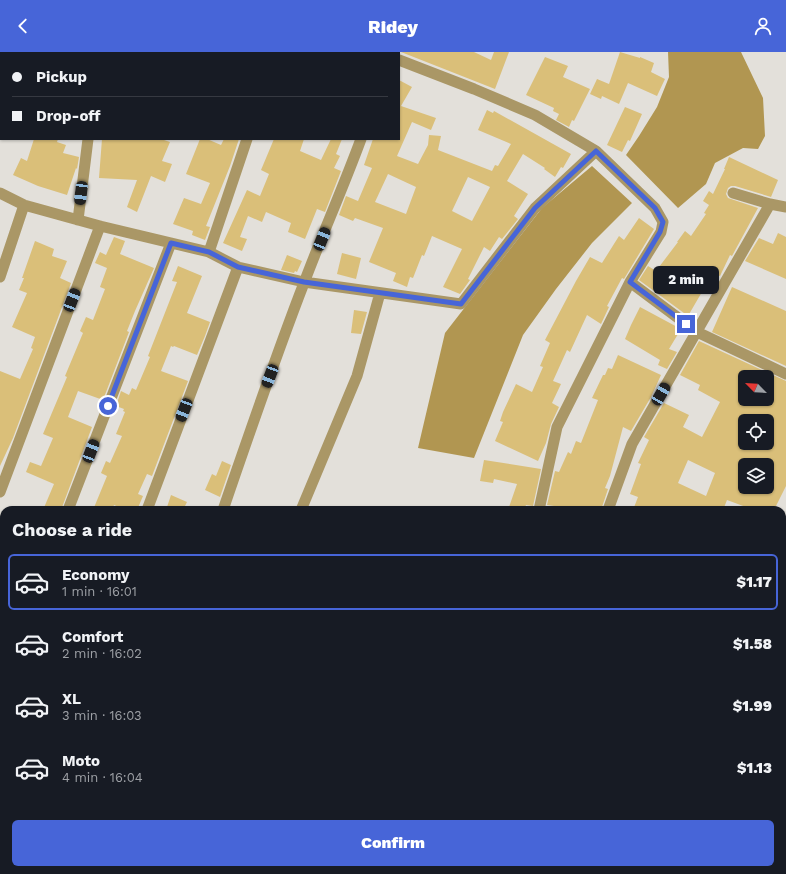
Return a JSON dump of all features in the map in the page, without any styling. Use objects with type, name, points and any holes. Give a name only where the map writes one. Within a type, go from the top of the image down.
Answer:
[{"type":"street","points":[[400,60],[474,89],[536,116],[596,151],[655,208],[663,222],[660,232],[630,282],[557,427],[540,506]]},
{"type":"street","points":[[78,220],[88,140]]},
{"type":"street","points":[[209,252],[247,140]]},
{"type":"street","points":[[224,506],[260,402],[304,282],[361,140]]},
{"type":"street","points":[[0,193],[24,205],[100,226],[209,252],[238,267],[304,282],[461,304],[535,208],[596,151]]},
{"type":"street","points":[[733,193],[786,207]]},
{"type":"street","points":[[609,506],[632,444],[770,204]]},
{"type":"street","points":[[0,277],[24,205]]},
{"type":"street","points":[[0,492],[100,226]]},
{"type":"street","points":[[70,506],[171,243]]},
{"type":"street","points":[[148,506],[238,267]]},
{"type":"street","points":[[630,282],[697,332],[786,374]]},
{"type":"street","points":[[303,506],[356,376],[380,293]]},
{"type":"shaded area","points":[[668,52],[741,52],[763,98],[765,136],[758,149],[743,148],[715,163],[706,184],[678,208],[626,155],[657,107],[669,77]]},
{"type":"shaded area","points":[[592,166],[632,203],[592,243],[556,289],[523,335],[474,458],[418,448],[445,333],[542,208]]},
{"type":"building","points":[[401,52],[474,52],[491,60],[494,52],[509,52],[495,89]]},
{"type":"building","points":[[620,52],[640,57],[654,63],[651,72],[665,79],[657,96],[628,83],[619,104],[602,96],[601,99],[590,94],[597,79],[609,84]]},
{"type":"building","points":[[545,57],[568,66],[563,77],[590,89],[574,121],[572,120],[569,127],[556,120],[559,114],[553,111],[554,108],[526,95]]},
{"type":"building","points":[[400,81],[412,87],[401,106],[436,118],[431,130],[412,122],[397,156],[418,164],[428,145],[429,135],[441,136],[438,150],[492,171],[495,165],[498,166],[511,144],[478,130],[487,110],[493,113],[494,111],[571,154],[563,168],[561,167],[555,177],[544,169],[545,168],[523,154],[507,181],[528,194],[514,216],[518,219],[502,239],[499,237],[490,251],[484,247],[468,279],[470,280],[460,294],[443,287],[462,249],[432,236],[424,256],[422,255],[413,278],[410,277],[407,287],[393,281],[396,273],[369,262],[383,228],[355,218],[353,221],[339,215],[346,196],[358,201],[372,168],[364,165],[373,140],[400,140]],"holes":[[[388,174],[416,187],[406,214],[375,202]],[[468,177],[490,187],[472,221],[452,211]]]},
{"type":"building","points":[[625,107],[642,114],[630,141],[628,140],[622,152],[607,145]]},
{"type":"building","points":[[34,140],[58,140],[57,142],[66,145],[63,153],[79,157],[77,169],[76,168],[67,195],[38,186],[13,175],[21,158],[27,161]]},
{"type":"building","points":[[102,140],[164,140],[170,142],[162,161],[172,164],[165,182],[151,176],[137,212],[127,207],[137,180],[99,178]]},
{"type":"building","points":[[200,140],[209,140],[221,145],[224,140],[239,140],[206,226],[210,227],[205,240],[192,235],[193,231],[173,224],[184,198],[201,204],[210,183],[186,174]]},
{"type":"building","points":[[274,140],[304,140],[300,151],[321,160],[331,140],[342,140],[336,154],[340,156],[334,168],[341,171],[325,212],[317,209],[305,239],[288,232],[291,223],[266,212],[262,222],[248,216],[240,237],[247,239],[242,251],[223,243],[247,190],[260,196],[269,174],[261,170]]},
{"type":"building","points":[[729,157],[778,180],[771,197],[735,186],[728,188],[726,194],[728,198],[758,208],[732,256],[730,255],[720,276],[713,273],[688,316],[639,280],[648,266],[656,271],[685,231],[691,236],[706,214],[704,213],[709,205],[703,201],[709,191],[713,194]]},
{"type":"building","points":[[639,218],[654,229],[624,279],[622,278],[607,306],[609,307],[601,324],[587,315],[570,352],[567,350],[553,381],[561,384],[552,403],[559,407],[551,424],[546,443],[538,461],[495,441],[503,422],[500,421],[503,412],[516,384],[532,392],[543,367],[540,366],[550,343],[545,340],[590,257],[602,263],[619,236],[624,240]]},
{"type":"building","points":[[778,233],[786,237],[786,279],[745,261],[759,238],[773,244]]},
{"type":"building","points":[[114,237],[125,241],[120,254],[154,268],[127,331],[129,332],[103,400],[78,391],[68,417],[92,427],[62,506],[45,506],[54,484],[26,472],[30,462],[41,466],[53,438],[43,434],[67,377],[65,376],[83,333],[80,331],[86,317],[93,320],[105,289],[100,287],[107,268],[95,263],[100,252],[106,255]]},
{"type":"building","points":[[35,241],[54,249],[52,256],[67,261],[60,278],[71,283],[13,438],[0,466],[0,371],[20,379],[33,349],[31,348],[35,337],[12,327],[27,293],[19,290]]},
{"type":"building","points":[[342,253],[361,258],[356,279],[337,274]]},
{"type":"building","points":[[287,255],[302,261],[297,272],[295,271],[294,273],[281,270]]},
{"type":"building","points":[[178,266],[202,276],[187,313],[210,322],[197,355],[171,346],[161,371],[188,381],[152,476],[147,474],[138,494],[143,496],[139,506],[95,506],[107,476],[101,473],[106,461],[110,463],[122,436],[116,434],[125,412],[123,411],[124,409],[116,406],[121,391],[129,395],[132,388],[136,390],[150,357],[148,356],[177,282],[172,281]]},
{"type":"building","points":[[732,287],[786,311],[786,366],[712,332]]},
{"type":"building","points":[[640,307],[681,329],[669,349],[677,352],[667,369],[658,365],[660,360],[625,339]]},
{"type":"building","points":[[354,310],[367,312],[361,334],[351,333]]},
{"type":"building","points":[[699,341],[762,370],[738,370],[738,406],[774,406],[774,375],[786,381],[786,486],[776,506],[743,506],[727,500],[725,506],[635,506],[638,497],[630,494],[641,464],[638,463],[649,440],[644,437],[664,403],[689,415],[683,427],[702,437],[720,402],[698,390],[700,385],[680,375]],"holes":[[[688,460],[715,473],[706,496],[678,483]]]},
{"type":"building","points":[[618,355],[661,375],[651,397],[631,431],[623,427],[610,476],[605,488],[608,489],[602,506],[547,505],[555,471],[559,472],[568,452],[571,454],[576,441],[581,443],[598,400],[592,398],[603,375],[605,375],[608,368],[612,369]]},
{"type":"building","points":[[484,460],[541,469],[533,506],[509,506],[517,484],[494,479],[493,483],[480,481]]},
{"type":"building","points":[[222,461],[231,465],[220,497],[205,490],[212,474],[216,476]]},
{"type":"building","points":[[171,495],[187,502],[185,506],[167,506]]},
{"type":"route","points":[[108,406],[171,243],[209,252],[238,267],[304,282],[461,304],[535,208],[596,151],[655,208],[663,222],[660,232],[630,282],[686,324]]}]
